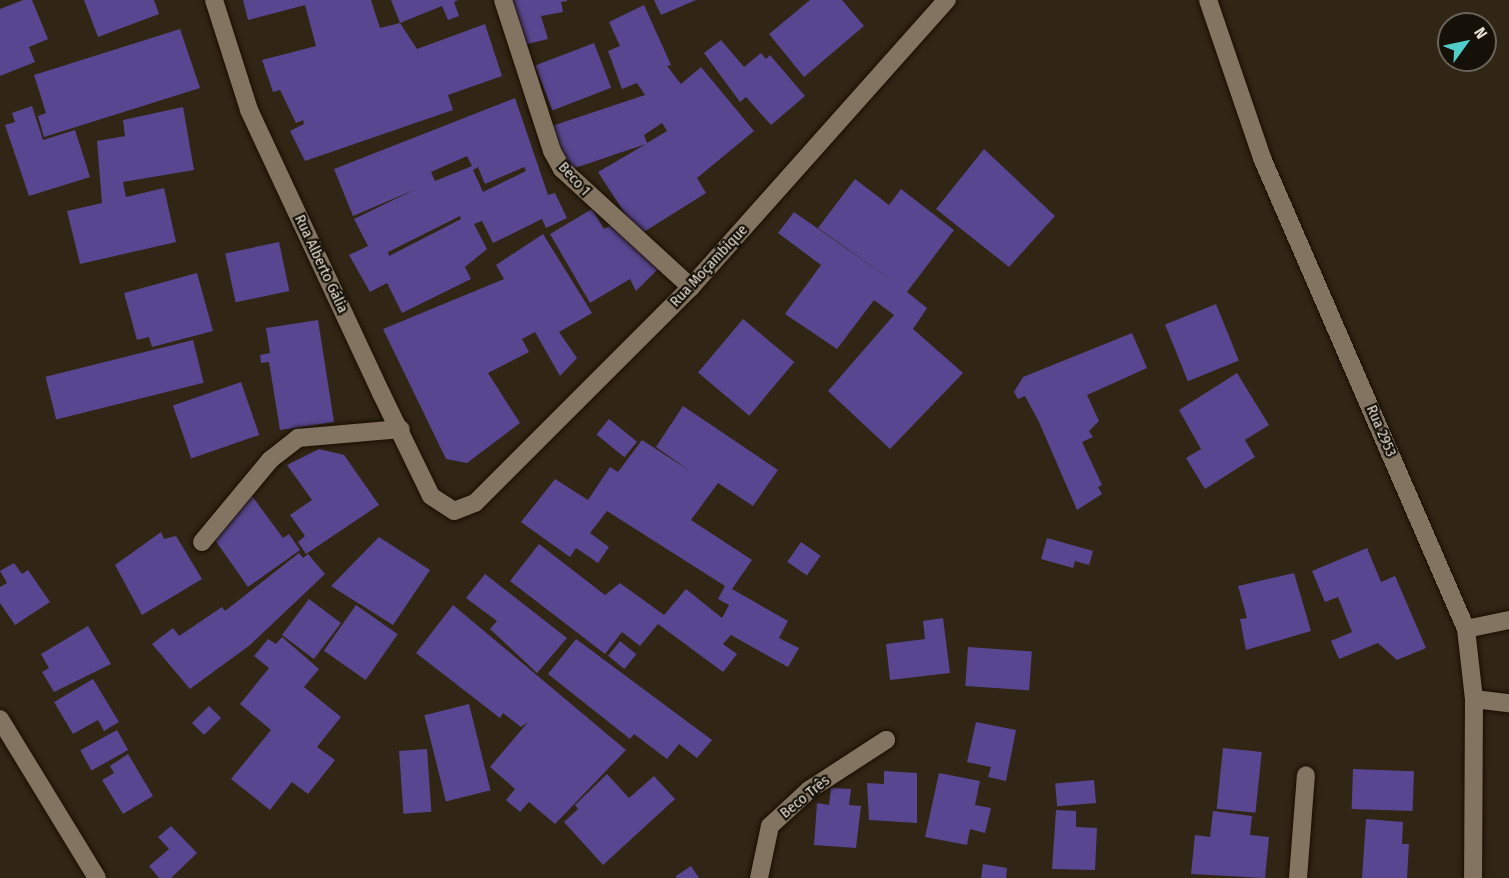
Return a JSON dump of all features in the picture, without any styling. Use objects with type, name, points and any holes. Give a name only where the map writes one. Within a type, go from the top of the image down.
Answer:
[{"type":"street","name":"Rua Alberto Gália","points":[[214,0],[249,110],[431,496],[454,511]]},
{"type":"street","name":"Beco 1","points":[[503,0],[552,151],[562,169],[692,287]]},
{"type":"street","name":"Rua Moçambique","points":[[454,511],[475,503],[692,287],[947,0]]},
{"type":"street","name":"Rua 2953","points":[[1208,0],[1262,158],[1466,629],[1474,699],[1473,878]]},
{"type":"street","points":[[202,542],[270,460],[298,438],[401,429]]},
{"type":"street","points":[[1466,629],[1509,620]]},
{"type":"street","points":[[1474,699],[1509,703]]},
{"type":"street","points":[[0,719],[97,878]]},
{"type":"street","name":"Beco Três","points":[[759,878],[770,826],[809,790],[886,740]]},
{"type":"street","points":[[1298,878],[1306,775]]},
{"type":"building","points":[[23,0],[32,0],[48,39],[29,47],[35,62],[0,76],[0,9]]},
{"type":"building","points":[[84,0],[154,0],[159,14],[98,37]]},
{"type":"building","points":[[243,0],[371,0],[380,28],[400,23],[417,49],[485,24],[502,76],[448,95],[453,110],[305,161],[290,131],[304,124],[303,120],[296,123],[280,90],[273,92],[262,60],[316,46],[305,5],[248,20]]},
{"type":"building","points":[[391,0],[458,0],[454,2],[459,16],[448,20],[442,6],[400,23]]},
{"type":"building","points":[[509,0],[567,1],[561,2],[563,12],[541,16],[548,39],[519,46]]},
{"type":"building","points":[[654,0],[696,0],[661,15]]},
{"type":"building","points":[[810,0],[842,0],[864,26],[804,77],[769,34]]},
{"type":"building","points":[[644,5],[671,65],[667,66],[681,84],[701,67],[754,131],[697,178],[706,193],[639,235],[598,172],[646,144],[566,171],[552,126],[645,95],[637,83],[622,89],[608,51],[620,46],[609,22]],"holes":[[[662,123],[667,131],[647,143],[644,135]]]},
{"type":"building","points":[[180,29],[200,88],[44,137],[38,116],[46,113],[34,75]]},
{"type":"building","points":[[721,40],[744,67],[761,53],[766,59],[770,55],[805,96],[771,125],[746,97],[740,102],[704,53]]},
{"type":"building","points":[[594,43],[611,88],[552,110],[535,66]]},
{"type":"building","points":[[515,98],[548,195],[555,193],[567,218],[546,228],[542,219],[493,243],[482,221],[474,224],[487,249],[465,267],[471,279],[402,313],[387,283],[370,292],[349,255],[368,246],[354,219],[416,189],[353,216],[334,169]],"holes":[[[467,156],[472,166],[435,181],[431,172]],[[478,167],[485,184],[524,167],[526,171],[483,192],[473,170]],[[460,216],[461,219],[389,256],[388,252]]]},
{"type":"building","points":[[32,106],[43,140],[75,130],[90,177],[29,196],[5,125],[15,122],[12,113]]},
{"type":"building","points":[[183,107],[194,170],[123,182],[126,197],[164,188],[176,242],[80,264],[67,211],[102,203],[97,141],[125,136],[123,120]]},
{"type":"building","points":[[984,149],[1055,216],[1009,267],[936,209]]},
{"type":"building","points":[[855,179],[889,205],[901,189],[954,230],[907,292],[927,308],[913,329],[963,373],[890,449],[828,391],[894,315],[874,300],[837,349],[785,314],[821,265],[778,233],[794,212],[903,288],[818,228]]},
{"type":"building","points":[[592,209],[604,229],[615,223],[659,268],[636,291],[630,279],[590,303],[550,234]]},
{"type":"building","points":[[543,234],[592,313],[559,332],[577,358],[560,376],[535,332],[522,339],[529,352],[488,373],[520,423],[467,463],[446,459],[383,329],[504,279],[496,265]]},
{"type":"building","points":[[279,242],[289,291],[236,302],[225,253]]},
{"type":"building","points":[[197,273],[213,331],[152,347],[149,337],[137,340],[124,293]]},
{"type":"building","points":[[1216,304],[1239,361],[1188,381],[1165,325]]},
{"type":"building","points":[[743,319],[794,362],[749,416],[698,373]]},
{"type":"building","points":[[318,320],[334,422],[280,430],[269,362],[261,363],[260,355],[270,353],[266,328]]},
{"type":"building","points":[[1132,333],[1147,368],[1087,395],[1099,421],[1089,431],[1093,437],[1082,442],[1102,485],[1098,487],[1102,494],[1077,510],[1039,422],[1025,396],[1018,399],[1014,392],[1023,377]]},
{"type":"building","points":[[193,340],[204,383],[56,419],[46,377]]},
{"type":"building","points":[[1237,373],[1269,425],[1245,440],[1255,457],[1205,489],[1186,458],[1201,449],[1179,410]]},
{"type":"building","points":[[241,382],[259,435],[191,458],[173,405]]},
{"type":"building","points":[[683,406],[778,470],[753,506],[718,483],[691,520],[752,560],[732,589],[788,621],[779,638],[799,648],[788,667],[731,635],[723,644],[737,654],[723,672],[658,624],[640,646],[622,632],[605,654],[510,581],[539,544],[605,595],[620,583],[664,615],[686,589],[722,618],[729,605],[718,599],[725,586],[607,511],[590,533],[609,547],[598,563],[576,548],[570,557],[521,522],[555,479],[588,500],[610,467],[618,472],[642,440],[690,471],[656,447]]},
{"type":"building","points":[[609,419],[637,442],[624,457],[596,435]]},
{"type":"building","points":[[319,449],[344,455],[379,505],[306,554],[298,542],[305,536],[290,515],[312,500],[287,465]]},
{"type":"building","points":[[252,496],[283,538],[289,534],[300,550],[248,587],[215,540]]},
{"type":"building","points":[[161,532],[164,539],[176,536],[202,579],[142,615],[115,565]]},
{"type":"building","points":[[379,537],[430,570],[393,625],[331,586]]},
{"type":"building","points":[[1047,538],[1093,551],[1089,565],[1075,561],[1073,568],[1041,559]]},
{"type":"building","points":[[801,542],[821,556],[807,575],[787,562]]},
{"type":"building","points":[[1367,548],[1381,582],[1395,576],[1426,648],[1397,660],[1378,643],[1339,659],[1331,641],[1352,632],[1338,597],[1325,602],[1312,571]]},
{"type":"building","points":[[299,553],[303,558],[308,554],[325,574],[250,645],[190,689],[152,644],[173,628],[179,636],[222,607],[225,611]]},
{"type":"building","points":[[14,563],[22,574],[28,570],[50,602],[15,625],[0,603],[0,587],[7,583],[0,571]]},
{"type":"building","points":[[1294,573],[1311,631],[1246,650],[1240,619],[1247,618],[1238,586]]},
{"type":"building","points":[[485,574],[567,638],[537,673],[490,629],[497,621],[466,598]]},
{"type":"building","points":[[309,599],[341,623],[314,659],[282,635]]},
{"type":"building","points":[[356,605],[398,634],[366,680],[324,651]]},
{"type":"building","points":[[453,605],[626,750],[555,824],[529,802],[520,812],[506,800],[515,789],[490,767],[528,722],[521,727],[503,713],[500,718],[416,653]]},
{"type":"building","points":[[943,618],[950,673],[890,680],[886,644],[925,639],[923,621]]},
{"type":"building","points":[[88,626],[111,664],[54,692],[42,672],[49,668],[41,654]]},
{"type":"building","points":[[282,637],[319,669],[304,687],[341,717],[317,747],[335,760],[308,794],[292,782],[270,810],[231,779],[271,730],[240,704],[269,668],[254,656],[268,639],[276,644]]},
{"type":"building","points":[[576,639],[712,740],[697,758],[679,744],[667,759],[634,734],[630,739],[548,674]]},
{"type":"building","points":[[620,641],[636,654],[624,669],[608,656]]},
{"type":"building","points":[[968,647],[1032,651],[1029,690],[965,686]]},
{"type":"building","points":[[93,679],[119,722],[104,731],[98,720],[73,734],[54,702]]},
{"type":"building","points":[[469,704],[491,790],[446,801],[424,715]]},
{"type":"building","points":[[209,706],[221,718],[204,735],[192,723]]},
{"type":"building","points":[[976,722],[1016,730],[1006,781],[988,777],[991,767],[967,762]]},
{"type":"building","points":[[117,730],[128,750],[91,770],[80,750]]},
{"type":"building","points":[[1223,748],[1262,752],[1255,813],[1217,809]]},
{"type":"building","points":[[427,749],[431,812],[403,814],[399,751]]},
{"type":"building","points":[[128,754],[153,796],[123,814],[102,780],[114,773],[110,766]]},
{"type":"building","points":[[1353,769],[1414,771],[1413,811],[1352,809]]},
{"type":"building","points":[[884,771],[917,773],[917,823],[869,820],[867,783],[884,784]]},
{"type":"building","points":[[939,773],[980,781],[975,805],[991,808],[985,833],[970,829],[967,845],[925,837]]},
{"type":"building","points":[[607,774],[629,798],[654,776],[675,799],[603,865],[564,822],[578,809],[575,805]]},
{"type":"building","points":[[1094,780],[1096,803],[1057,806],[1055,783]]},
{"type":"building","points":[[831,788],[851,789],[849,805],[861,806],[856,848],[814,845],[817,803],[829,805]]},
{"type":"building","points":[[1056,810],[1076,811],[1076,827],[1097,828],[1095,870],[1052,869]]},
{"type":"building","points":[[1213,811],[1252,816],[1250,835],[1269,837],[1265,878],[1191,874],[1195,835],[1210,837]]},
{"type":"building","points":[[1366,819],[1403,822],[1402,844],[1409,844],[1407,878],[1362,878]]},
{"type":"building","points":[[171,826],[197,853],[171,878],[159,878],[149,866],[169,849],[158,837]]},
{"type":"building","points":[[983,864],[1007,868],[1006,878],[981,878]]},
{"type":"building","points":[[691,866],[699,878],[677,878],[676,876]]}]
